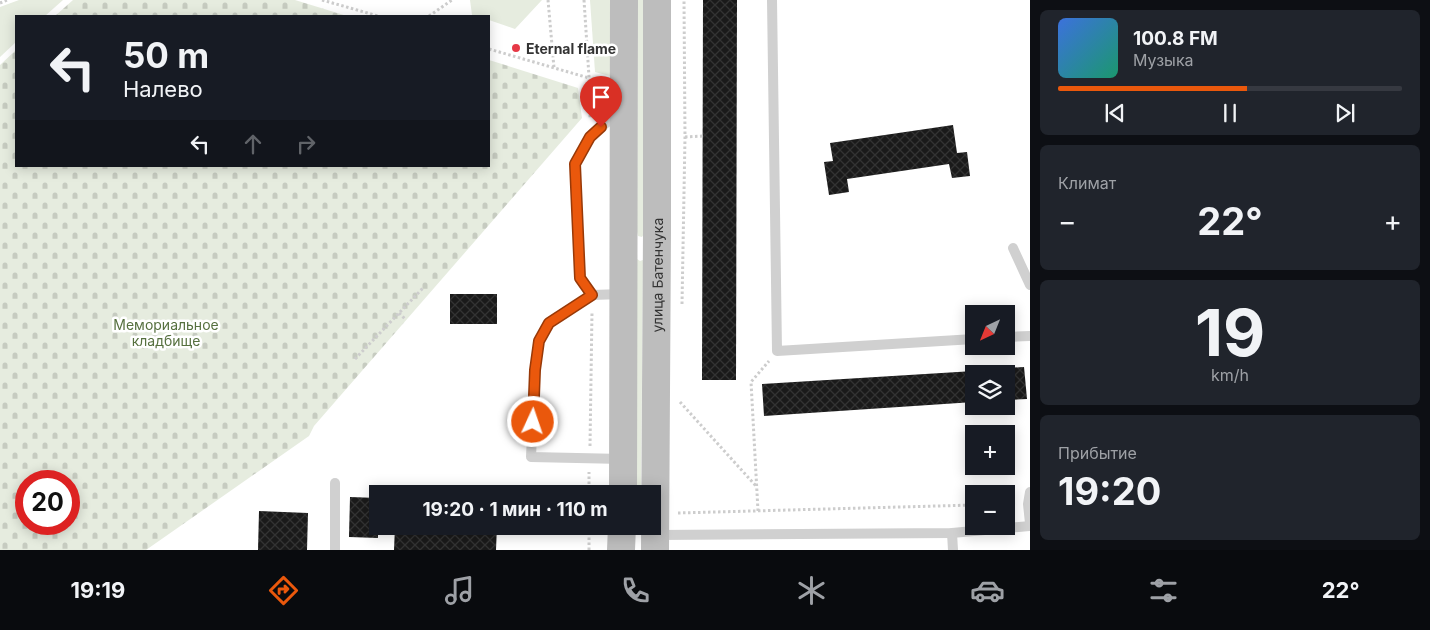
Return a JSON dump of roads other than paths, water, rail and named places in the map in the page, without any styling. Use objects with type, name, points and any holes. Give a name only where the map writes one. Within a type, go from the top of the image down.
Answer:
[{"type":"main road","points":[[623,485],[624,0]]},
{"type":"main road","name":"улица Батенчука","points":[[655,542],[657,0]]},
{"type":"main road","points":[[624,231],[635,244],[644,248],[652,245],[657,232]]},
{"type":"main road","points":[[621,550],[622,535]]},
{"type":"lane","points":[[772,0],[777,351],[965,340]]},
{"type":"lane","points":[[592,295],[580,278],[575,164],[590,137],[623,108]]},
{"type":"lane","points":[[1013,248],[1030,285]]},
{"type":"lane","points":[[623,294],[592,295],[549,323],[539,341],[535,370],[531,457],[624,458]]},
{"type":"lane","points":[[1015,337],[1030,336]]},
{"type":"lane","points":[[335,483],[335,550]]},
{"type":"lane","points":[[655,542],[952,533],[1030,524],[1028,504],[1030,492]]},
{"type":"lane","points":[[952,533],[953,550]]},
{"type":"place","name":"Eternal flame","points":[[516,48]]},
{"type":"park label","name":"Мемориальное кладбище","points":[[166,332]]}]
